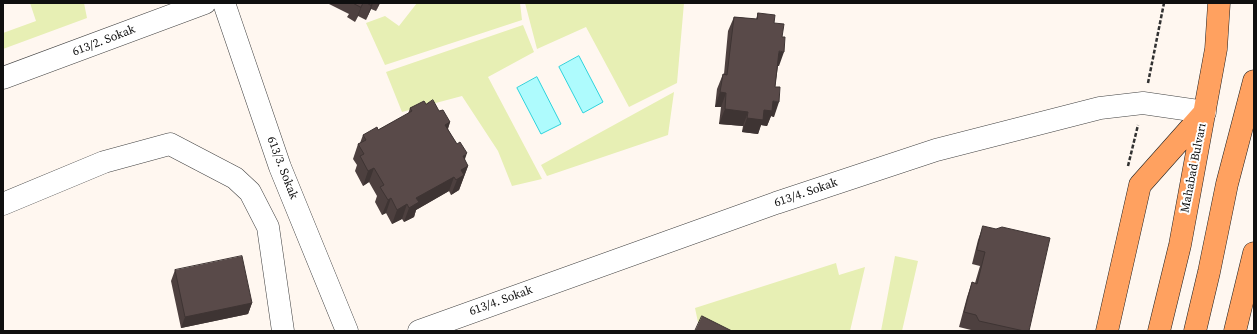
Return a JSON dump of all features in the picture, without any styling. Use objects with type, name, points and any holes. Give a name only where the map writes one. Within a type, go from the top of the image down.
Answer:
[{"type":"main road","name":"Mahabad Bulvarı","points":[[1159,331],[1180,245],[1205,112],[1216,49],[1219,3]]},
{"type":"main road","points":[[1195,331],[1227,184],[1254,86]]},
{"type":"main road","points":[[1107,331],[1140,185],[1205,112]]},
{"type":"main road","points":[[1235,331],[1252,266]]},
{"type":"street","name":"613/2. Sokak","points":[[3,78],[205,3]]},
{"type":"street","name":"613/3. Sokak","points":[[224,3],[280,167],[347,331]]},
{"type":"street","name":"613/4. Sokak","points":[[419,331],[776,203],[936,150],[1100,108],[1143,103],[1205,112]]},
{"type":"street","points":[[3,204],[104,162],[170,144],[235,178],[250,192],[268,227],[283,331]]},
{"type":"green space","points":[[30,3],[84,3],[87,18],[3,49],[3,33],[36,21]]},
{"type":"green space","points":[[417,3],[520,3],[522,20],[385,65],[366,23],[385,16],[399,26]]},
{"type":"green space","points":[[525,3],[684,3],[677,83],[629,107],[586,27],[537,49]]},
{"type":"green space","points":[[523,25],[534,52],[488,77],[542,179],[512,186],[498,151],[462,96],[402,112],[386,72]]},
{"type":"green space","points":[[674,92],[668,135],[547,176],[541,165]]},
{"type":"green space","points":[[895,256],[918,261],[902,331],[881,331]]},
{"type":"green space","points":[[836,263],[839,275],[865,267],[850,331],[707,331],[699,327],[695,308]]},
{"type":"water","points":[[579,56],[603,102],[583,113],[559,67]]},
{"type":"water","points":[[537,77],[561,124],[541,134],[517,88]]},
{"type":"building","points":[[353,3],[363,3],[361,7]]},
{"type":"building","points":[[758,13],[775,15],[774,23],[784,24],[782,37],[785,37],[784,52],[779,51],[775,87],[780,87],[779,102],[773,101],[772,111],[764,110],[763,120],[747,118],[748,112],[725,109],[726,93],[720,92],[723,74],[727,75],[734,17],[757,19]]},
{"type":"building","points":[[433,100],[439,111],[443,110],[450,122],[445,125],[457,144],[460,142],[467,153],[463,156],[468,166],[461,170],[464,175],[456,180],[454,177],[416,198],[419,202],[409,208],[407,204],[397,210],[391,198],[388,200],[380,187],[384,185],[374,168],[368,171],[360,156],[364,154],[358,144],[366,140],[363,135],[377,127],[378,130],[412,111],[410,108],[424,101],[426,104]]},
{"type":"building","points":[[983,226],[996,229],[1002,227],[1050,238],[1029,331],[979,321],[976,315],[964,312],[972,282],[977,284],[985,252],[977,250]]},
{"type":"building","points":[[242,256],[252,303],[185,317],[175,270]]},
{"type":"building","points":[[702,316],[732,331],[695,331]]}]
